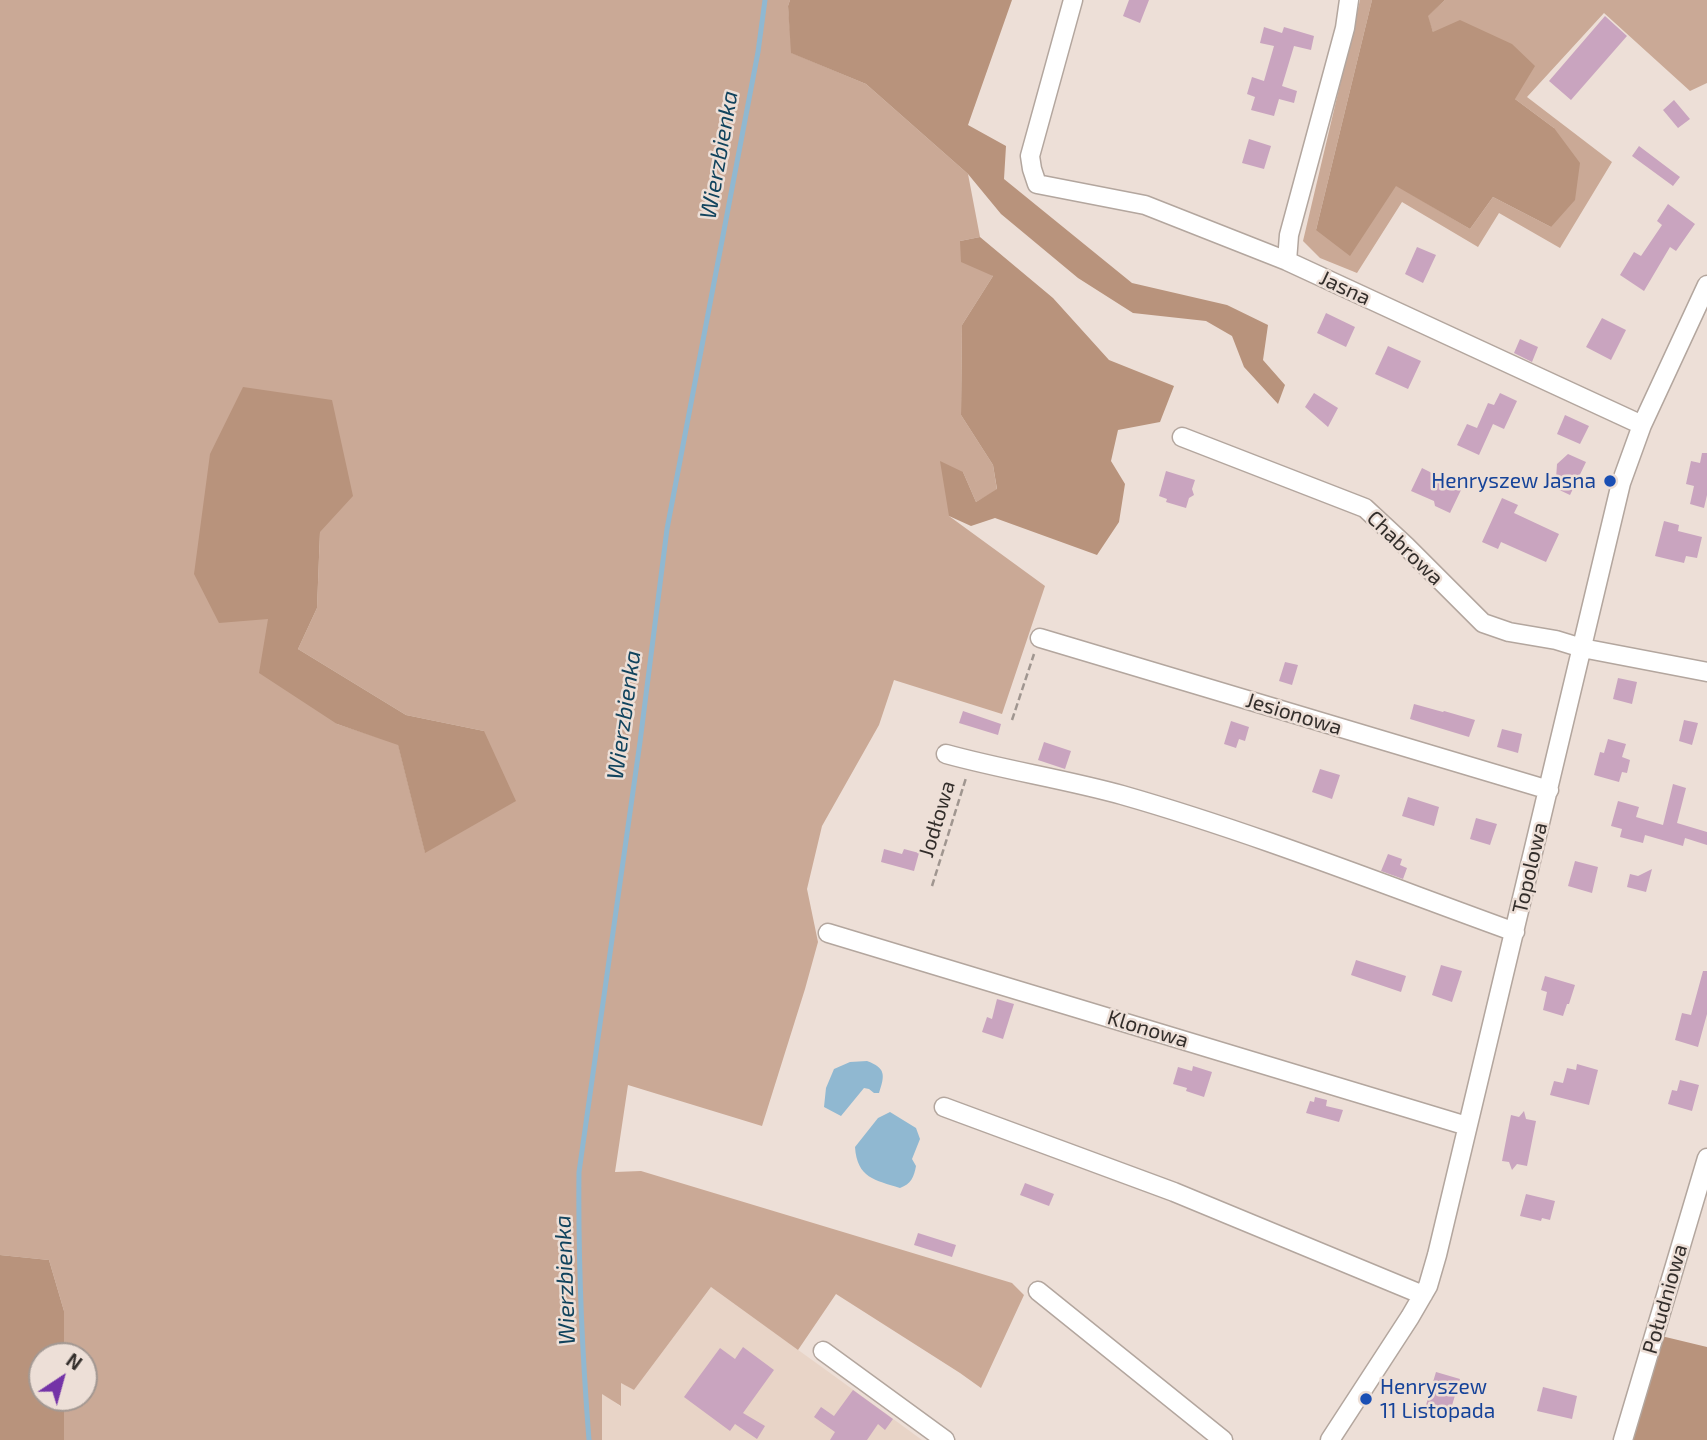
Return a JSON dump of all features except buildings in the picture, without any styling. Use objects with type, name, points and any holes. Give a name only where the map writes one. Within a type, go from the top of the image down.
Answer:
[{"type":"street","name":"Jasna","points":[[1073,0],[1030,156],[1031,169],[1037,184],[1145,205],[1287,261],[1642,425]]},
{"type":"street","points":[[1287,261],[1289,235],[1345,28],[1349,0]]},
{"type":"street","name":"Topolowa","points":[[1330,1440],[1428,1286],[1621,483],[1642,425],[1707,285]]},
{"type":"street","name":"Chabrowa","points":[[1182,437],[1365,508],[1483,623],[1510,632],[1556,640],[1582,648],[1707,672]]},
{"type":"street","name":"Jesionowa","points":[[1040,638],[1549,790]]},
{"type":"street","points":[[946,754],[1120,794],[1227,827],[1515,932]]},
{"type":"street","name":"Klonowa","points":[[828,933],[1468,1126]]},
{"type":"street","points":[[944,1107],[1174,1192],[1423,1295]]},
{"type":"street","name":"Południowa","points":[[1623,1440],[1707,1158]]},
{"type":"street","points":[[1038,1291],[1223,1440]]},
{"type":"street","points":[[824,1351],[945,1440]]},
{"type":"path","points":[[1012,720],[1040,638]]},
{"type":"path","name":"Jodłowa","points":[[932,886],[971,761]]},
{"type":"shaded area","points":[[0,0],[790,0],[788,6],[792,53],[866,84],[968,174],[980,237],[960,241],[993,276],[962,325],[961,415],[993,465],[997,490],[976,502],[963,472],[949,516],[1045,586],[1002,714],[894,680],[879,725],[822,826],[807,889],[818,942],[762,1126],[628,1085],[615,1172],[641,1171],[1012,1283],[1024,1295],[981,1388],[836,1294],[798,1350],[711,1287],[634,1390],[621,1383],[621,1406],[602,1394],[602,1440],[64,1440],[64,1412],[98,1412],[98,1342],[64,1342],[64,1311],[49,1260],[0,1255]],"holes":[[[320,532],[317,608],[298,649],[406,715],[484,731],[425,852],[398,744],[337,724],[268,619]]]},
{"type":"shaded area","points":[[790,0],[1012,0],[968,125],[1006,146],[1004,179],[1132,283],[1227,305],[1268,325],[1263,360],[1285,385],[1278,404],[1244,367],[1232,336],[1206,321],[1133,313],[1078,278],[1001,214],[968,174],[866,84],[791,53],[788,6]]},
{"type":"shaded area","points":[[1360,0],[1372,0],[1316,230],[1396,185],[1470,229],[1493,197],[1551,227],[1554,128],[1433,32],[1427,16],[1445,0],[1707,0],[1707,83],[1690,91],[1604,13],[1527,97],[1612,162],[1560,248],[1499,213],[1478,247],[1402,202],[1357,273],[1320,258],[1303,241]]},
{"type":"shaded area","points":[[1372,0],[1445,0],[1428,16],[1433,32],[1460,20],[1512,44],[1535,66],[1515,99],[1554,128],[1580,163],[1575,200],[1551,227],[1493,197],[1470,229],[1396,186],[1350,256],[1316,230]]},
{"type":"shaded area","points":[[980,237],[1053,298],[1109,360],[1174,386],[1160,422],[1118,430],[1111,461],[1125,484],[1119,522],[1097,555],[995,518],[971,526],[949,516],[940,461],[963,472],[976,502],[997,489],[993,465],[961,415],[962,325],[993,276],[961,262],[960,241]]},
{"type":"shaded area","points":[[243,387],[332,400],[353,496],[320,532],[317,608],[298,649],[406,715],[484,731],[516,801],[425,853],[398,745],[337,724],[259,673],[268,619],[219,623],[194,574],[210,454]]},
{"type":"shaded area","points":[[0,1255],[49,1260],[64,1311],[64,1342],[28,1342],[28,1412],[64,1412],[64,1440],[0,1440]]},
{"type":"shaded area","points":[[711,1287],[922,1440],[602,1440],[602,1393],[620,1406],[620,1382],[634,1390]]},
{"type":"shaded area","points":[[1653,1334],[1707,1347],[1707,1440],[1624,1440]]},
{"type":"water","points":[[867,1061],[881,1069],[879,1093],[864,1088],[841,1116],[824,1107],[826,1088],[834,1069],[850,1062]]},
{"type":"water","points":[[890,1112],[916,1128],[920,1139],[912,1159],[916,1166],[913,1177],[900,1188],[869,1176],[856,1157],[855,1147],[878,1118]]},
{"type":"waterway","name":"Wierzbienka","points":[[589,1440],[581,1306],[579,1172],[640,742],[667,529],[758,52],[765,0]]},
{"type":"place","name":"Henryszew Jasna","points":[[1610,481]]},
{"type":"place","name":"Henryszew 11 Listopada","points":[[1366,1399]]}]
